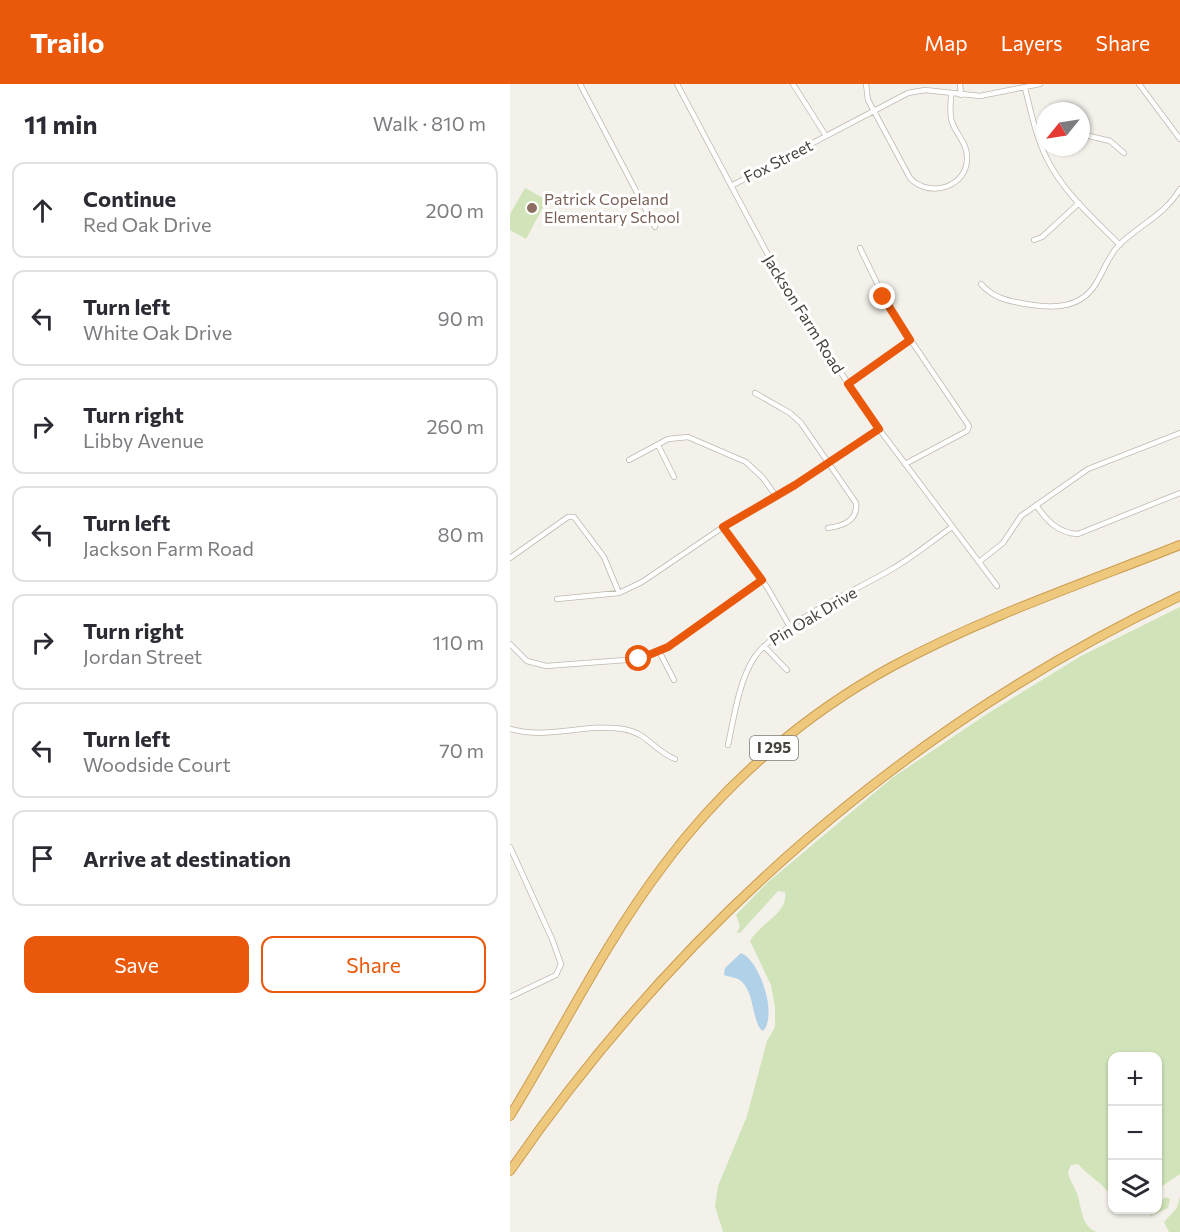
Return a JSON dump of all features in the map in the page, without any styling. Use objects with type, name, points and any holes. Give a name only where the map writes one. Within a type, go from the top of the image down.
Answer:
[{"type":"highway","name":"I 295","points":[[510,1116],[651,882],[698,823],[765,755],[842,697],[913,655],[1180,545]]},
{"type":"highway","points":[[510,1171],[588,1065],[665,975],[736,902],[820,826],[928,742],[992,700],[1094,640],[1180,596]]},
{"type":"street","points":[[580,84],[656,227]]},
{"type":"street","name":"Jackson Farm Road","points":[[678,84],[782,284],[879,429],[997,586]]},
{"type":"street","points":[[793,84],[826,136]]},
{"type":"street","points":[[866,84],[866,94],[873,110],[910,178],[927,189],[943,190],[963,172],[968,158],[966,148],[952,123],[951,94]]},
{"type":"street","points":[[916,84],[916,90],[925,87],[961,95],[993,94],[1040,84]]},
{"type":"street","points":[[960,84],[961,95]]},
{"type":"street","points":[[1139,84],[1155,102],[1180,139]]},
{"type":"street","points":[[1025,88],[1036,122]]},
{"type":"street","name":"Fox Street","points":[[731,186],[873,110],[916,90]]},
{"type":"street","points":[[1090,136],[1110,141],[1124,153]]},
{"type":"street","points":[[1048,156],[1052,168],[1078,203],[1120,245]]},
{"type":"street","points":[[981,284],[994,296],[1010,301],[1050,308],[1067,306],[1090,292],[1120,245],[1167,208],[1180,189]]},
{"type":"street","points":[[1034,240],[1042,237],[1078,203]]},
{"type":"street","points":[[860,248],[883,297],[968,424],[968,430],[905,464]]},
{"type":"street","points":[[848,384],[910,340]]},
{"type":"street","points":[[755,393],[795,417],[856,503],[857,510],[847,523],[828,528]]},
{"type":"street","points":[[557,599],[619,592],[654,575],[723,527],[829,463],[879,429]]},
{"type":"street","points":[[979,562],[991,554],[1013,530],[1021,516],[1088,469],[1180,433]]},
{"type":"street","points":[[629,460],[682,436],[729,453],[756,470],[776,496]]},
{"type":"street","points":[[658,445],[674,477]]},
{"type":"street","points":[[1036,505],[1054,526],[1065,534],[1078,534],[1180,493]]},
{"type":"street","points":[[510,558],[568,517],[574,517],[604,557],[619,592]]},
{"type":"street","points":[[723,527],[762,580],[790,627]]},
{"type":"street","name":"Pin Oak Drive","points":[[728,745],[746,676],[753,660],[764,646],[790,627],[892,569],[952,527]]},
{"type":"street","points":[[510,644],[527,661],[546,666],[639,659],[659,651],[762,580]]},
{"type":"street","points":[[764,646],[787,670]]},
{"type":"street","points":[[659,651],[674,680]]},
{"type":"street","points":[[510,729],[533,734],[621,729],[647,738],[666,755],[675,759]]},
{"type":"street","points":[[510,847],[561,964],[556,975],[510,997]]},
{"type":"green space","points":[[525,188],[547,200],[526,239],[510,230],[510,214]]},
{"type":"green space","points":[[1180,607],[1180,1174],[1162,1186],[1162,1052],[1108,1052],[1108,1192],[1078,1164],[1071,1165],[1068,1172],[1078,1196],[1084,1220],[1091,1229],[1097,1232],[723,1232],[715,1206],[718,1186],[747,1116],[767,1041],[775,1027],[775,1007],[771,985],[750,941],[778,912],[785,899],[785,892],[778,891],[740,933],[737,933],[740,926],[736,915],[767,883],[892,778],[987,714],[1081,656]]},
{"type":"green space","points":[[1180,1196],[1180,1232],[1169,1232],[1164,1222],[1177,1208]]},
{"type":"green space","points":[[1166,1197],[1170,1199],[1168,1208],[1162,1211],[1162,1200]]},
{"type":"water","points":[[741,953],[755,966],[765,989],[769,1013],[763,1031],[757,1022],[746,987],[738,979],[724,975],[725,968]]},
{"type":"place","name":"Patrick Copeland Elementary School","points":[[532,208]]},
{"type":"route","points":[[639,659],[668,647],[762,580],[723,527],[795,485],[879,429],[848,384],[910,340],[883,297]]}]
